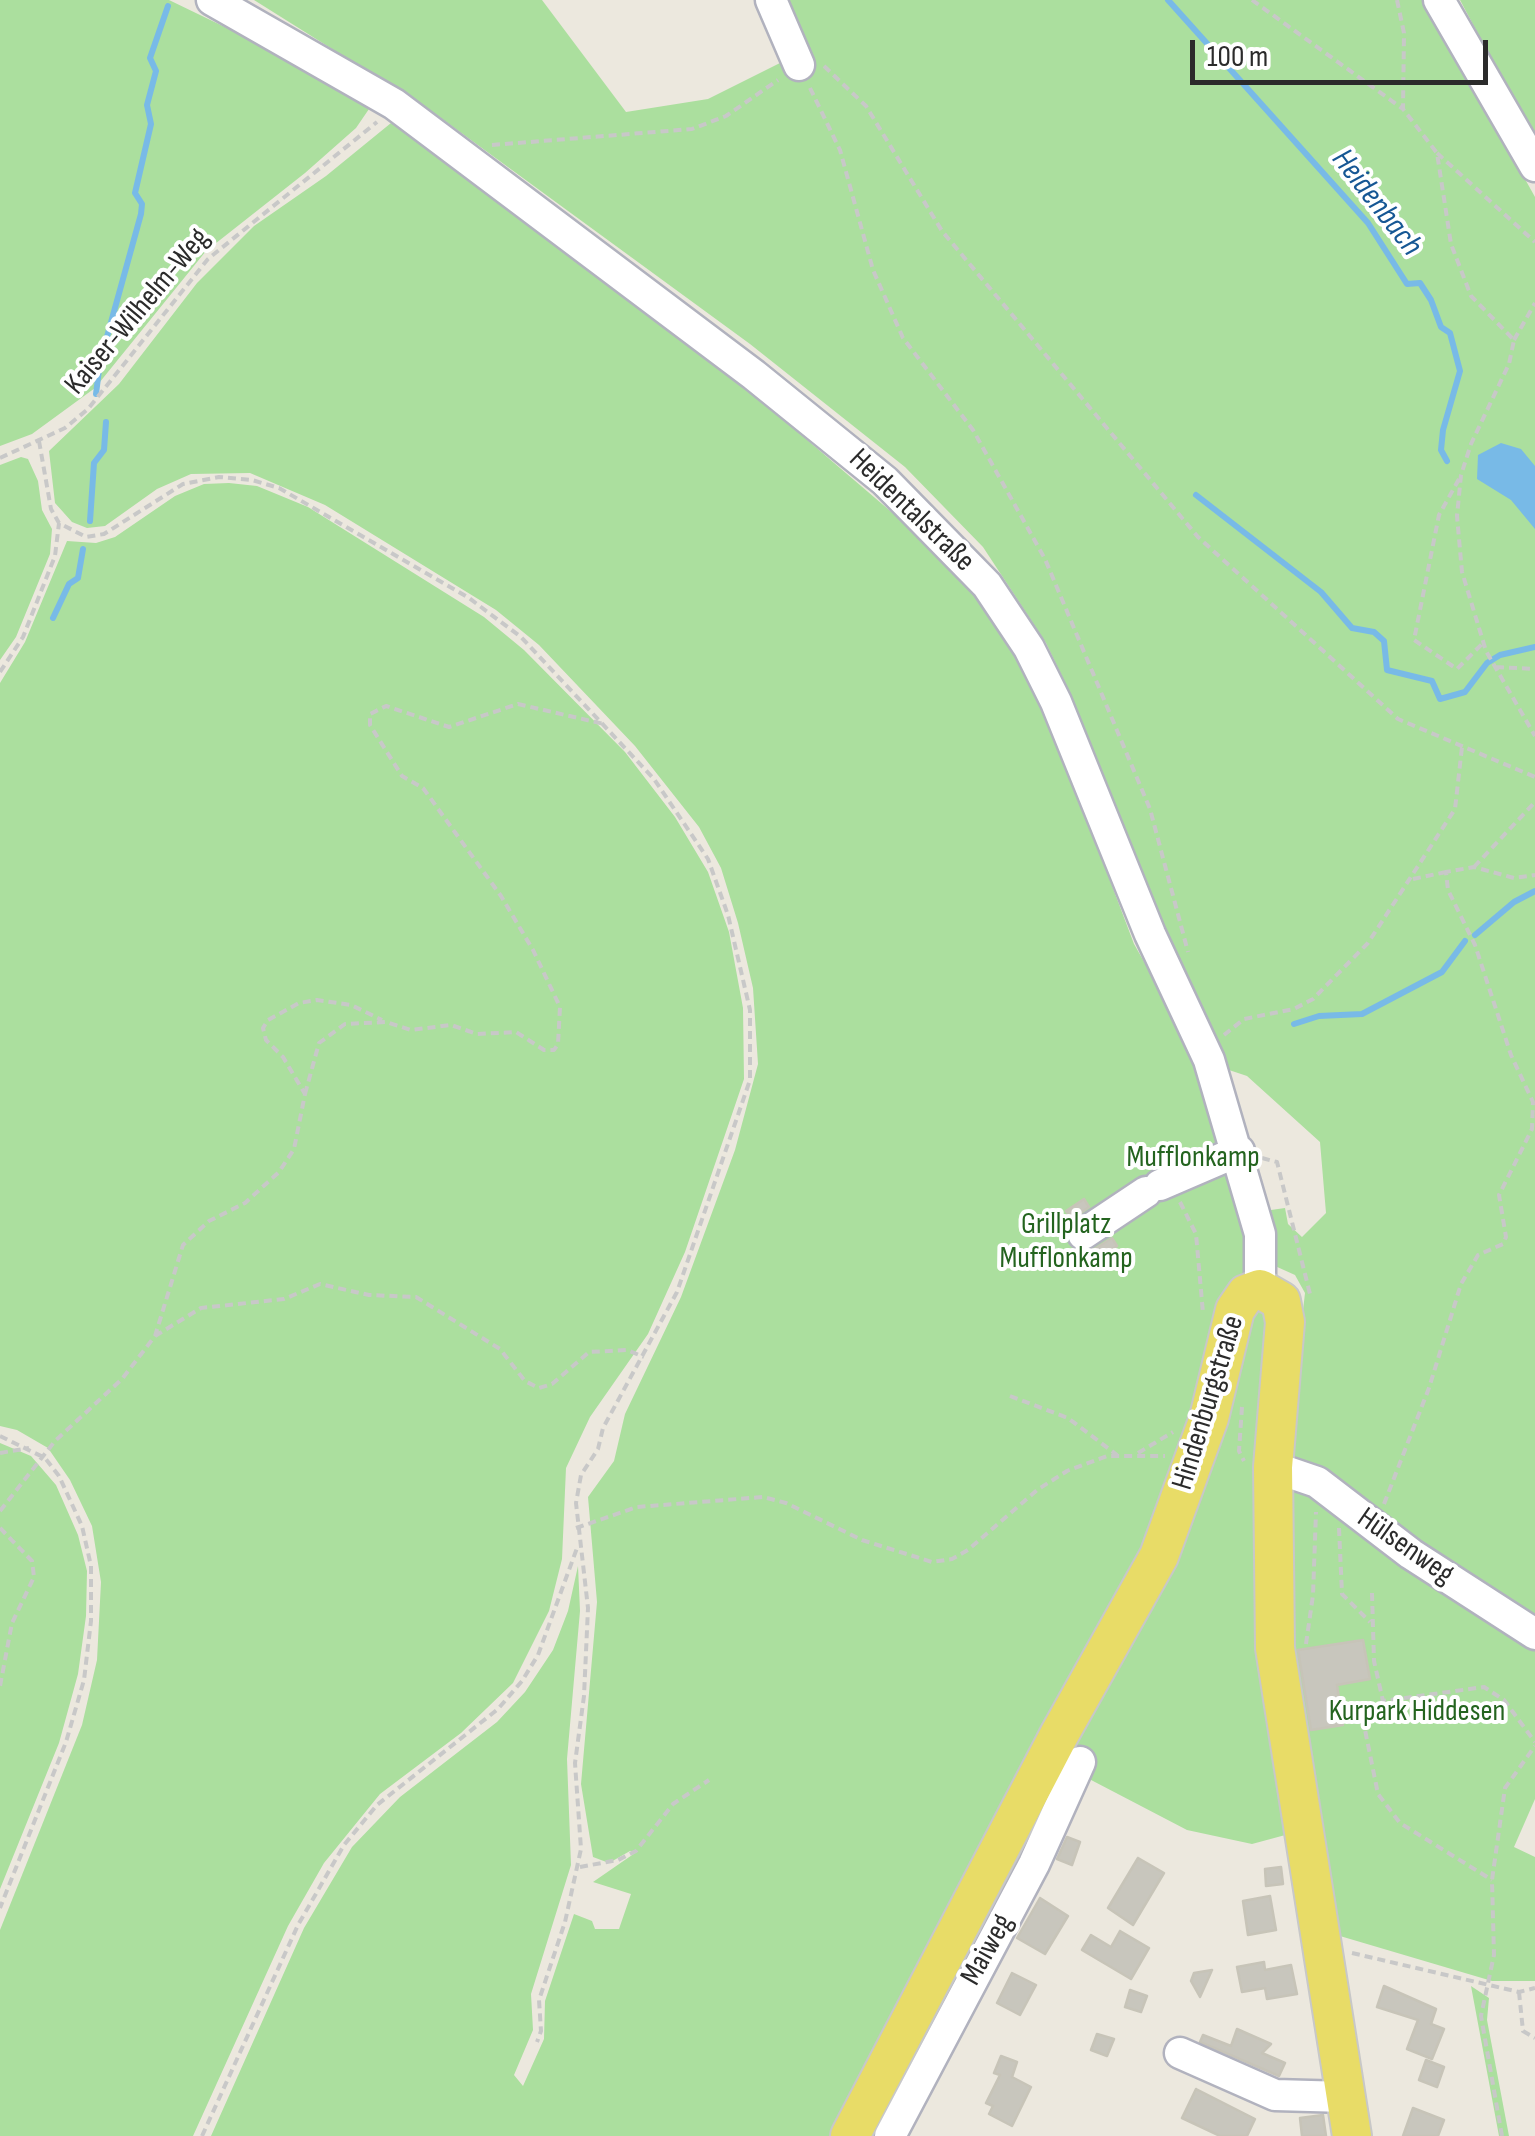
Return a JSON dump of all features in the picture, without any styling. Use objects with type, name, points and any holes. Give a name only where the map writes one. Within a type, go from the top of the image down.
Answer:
[{"type":"main road","name":"Hindenburgstraße","points":[[850,2136],[1059,1735],[1159,1556],[1209,1418],[1235,1310],[1246,1294],[1260,1289],[1281,1301],[1286,1322],[1273,1468],[1275,1648],[1352,2136]]},
{"type":"street","name":"Heidentalstraße","points":[[212,0],[394,104],[754,375],[885,481],[987,585],[1028,648],[1056,702],[1150,934],[1208,1060],[1260,1234],[1260,1289]]},
{"type":"street","points":[[771,0],[799,65]]},
{"type":"street","points":[[1439,0],[1535,166]]},
{"type":"street","points":[[1083,1234],[1238,1151]]},
{"type":"street","name":"Hülsenweg","points":[[1273,1468],[1327,1490],[1375,1527],[1535,1634]]},
{"type":"street","name":"Maiweg","points":[[890,2136],[1034,1864],[1080,1762]]},
{"type":"street","points":[[1180,2053],[1275,2095],[1346,2097]]},
{"type":"path","points":[[1252,0],[1403,109],[1437,153],[1535,242]]},
{"type":"path","points":[[1397,0],[1404,33],[1403,109]]},
{"type":"path","points":[[453,150],[692,129],[726,116],[812,58],[836,74],[866,106],[942,231],[1198,537],[1398,719],[1535,776]]},
{"type":"path","points":[[799,65],[840,150],[874,270],[903,338],[973,430],[1045,559],[1150,809],[1190,958]]},
{"type":"path","name":"Kaiser-Wilhelm-Weg","points":[[0,458],[39,441],[88,410],[183,286],[234,234],[326,166],[394,104]]},
{"type":"path","points":[[1437,153],[1451,244],[1471,296],[1514,340]]},
{"type":"path","points":[[1535,303],[1514,340],[1509,364],[1471,444],[1462,475],[1458,516],[1462,572],[1483,643],[1535,736]]},
{"type":"path","points":[[39,441],[51,509],[59,523],[86,536],[104,534],[154,498],[183,484],[219,476],[280,488],[469,598],[520,637],[606,724],[684,818],[708,859],[740,958],[752,1046],[750,1080],[677,1292],[582,1475],[576,1528],[588,1608],[584,1696],[575,1763],[580,1866],[539,2000],[537,2042]]},
{"type":"path","points":[[1462,475],[1439,516],[1414,640],[1458,668],[1483,643]]},
{"type":"path","points":[[0,672],[22,637],[55,556],[59,523]]},
{"type":"path","points":[[1496,668],[1535,668]]},
{"type":"path","points":[[306,1094],[283,1057],[266,1040],[263,1028],[268,1020],[299,1003],[317,1000],[351,1005],[411,1030],[452,1025],[477,1034],[516,1032],[544,1050],[554,1050],[560,1007],[501,896],[422,788],[402,776],[370,725],[370,714],[386,706],[448,727],[518,704],[606,724]]},
{"type":"path","points":[[1208,1060],[1227,1032],[1244,1020],[1294,1009],[1313,999],[1368,943],[1456,809],[1462,747]]},
{"type":"path","points":[[1474,867],[1535,802]]},
{"type":"path","points":[[1413,878],[1474,867],[1514,878],[1535,875]]},
{"type":"path","points":[[1375,1527],[1429,1388],[1461,1284],[1478,1256],[1499,1247],[1506,1237],[1499,1195],[1532,1129],[1533,1102],[1511,1054],[1475,945],[1448,890],[1446,872]]},
{"type":"path","points":[[156,1336],[183,1246],[209,1221],[245,1203],[279,1172],[294,1149],[319,1043],[346,1024],[386,1022]]},
{"type":"path","points":[[1162,1194],[1196,1234],[1203,1316]]},
{"type":"path","points":[[0,1511],[83,1413],[122,1380],[156,1336],[201,1308],[284,1299],[320,1284],[369,1295],[416,1296],[500,1349],[525,1381],[539,1388],[552,1384],[589,1352],[627,1350],[644,1357]]},
{"type":"path","points":[[1010,1396],[1068,1418],[1117,1455]]},
{"type":"path","points":[[576,1528],[637,1507],[762,1496],[786,1502],[862,1540],[932,1562],[952,1560],[1037,1490],[1068,1470],[1117,1455],[1138,1453],[1178,1428]]},
{"type":"path","points":[[0,1436],[45,1458],[59,1476],[82,1526],[91,1566],[91,1621],[84,1680],[66,1742],[0,1908]]},
{"type":"path","points":[[0,1454],[30,1448]]},
{"type":"path","points":[[1327,1490],[1342,1594],[1372,1624]]},
{"type":"path","points":[[1306,1644],[1327,1490]]},
{"type":"path","points":[[0,1528],[32,1562],[34,1578],[12,1623],[0,1686]]},
{"type":"path","points":[[202,2136],[298,1925],[337,1857],[377,1805],[498,1710],[522,1681],[552,1620],[578,1543]]},
{"type":"path","points":[[1372,1593],[1372,1624],[1383,1702]]},
{"type":"path","points":[[1492,1880],[1400,1823],[1378,1794],[1363,1720],[1383,1702],[1484,1687],[1504,1700],[1535,1744],[1505,1788],[1492,1880],[1494,1954],[1481,2016],[1502,2136]]},
{"type":"path","points":[[580,1866],[618,1860],[636,1851],[673,1804],[709,1780]]},
{"type":"path","points":[[1340,1953],[1360,1953],[1518,1992],[1535,1988]]},
{"type":"path","points":[[1518,1992],[1523,2032],[1535,2038]]},
{"type":"green space","points":[[0,0],[169,0],[260,44],[369,109],[356,128],[305,173],[206,251],[95,388],[32,434],[0,446]]},
{"type":"green space","points":[[254,0],[542,0],[626,112],[708,99],[790,58],[780,0],[1425,0],[1535,197],[1535,1623],[1287,1451],[1305,1293],[1295,1275],[1275,1266],[1264,1211],[1285,1208],[1288,1224],[1302,1237],[1326,1213],[1320,1142],[1247,1076],[1214,1065],[1156,933],[1073,699],[1046,643],[983,547],[905,467],[750,344],[434,113]]},
{"type":"green space","points":[[1460,0],[1535,0],[1535,141]]},
{"type":"green space","points":[[391,123],[427,143],[729,373],[951,563],[1018,654],[1045,708],[1134,944],[1194,1050],[1243,1194],[1248,1271],[1232,1284],[1150,1549],[837,2136],[211,2136],[304,1928],[352,1847],[400,1797],[497,1722],[525,1692],[553,1650],[568,1611],[578,1566],[580,1611],[567,1759],[571,1865],[531,1994],[533,2030],[514,2075],[523,2086],[544,2039],[545,2001],[574,1914],[592,1921],[595,1929],[619,1929],[631,1894],[593,1882],[635,1853],[630,1851],[609,1863],[593,1857],[581,1784],[597,1602],[588,1497],[614,1461],[625,1414],[681,1297],[735,1150],[758,1064],[753,988],[738,923],[721,868],[699,827],[635,746],[539,645],[496,610],[325,505],[250,473],[191,474],[157,489],[105,526],[87,528],[72,522],[55,503],[49,451],[119,384],[197,283],[254,226],[326,176]]},
{"type":"green space","points":[[21,457],[28,459],[38,481],[42,510],[52,529],[50,554],[16,637],[0,660],[0,465]]},
{"type":"green space","points":[[204,484],[257,486],[308,507],[484,617],[524,650],[625,752],[675,817],[708,872],[729,932],[743,1008],[744,1079],[685,1252],[648,1334],[590,1417],[566,1468],[562,1559],[549,1611],[513,1683],[461,1733],[380,1794],[324,1863],[288,1926],[193,2136],[0,2136],[0,1930],[82,1725],[97,1660],[101,1582],[92,1526],[70,1480],[48,1448],[17,1430],[0,1426],[0,683],[25,642],[67,541],[96,543],[115,537],[175,496]]},
{"type":"green space","points":[[1258,1310],[1270,1320],[1289,1834],[1252,1844],[1187,1830],[1070,1769],[884,2136],[865,2136],[1067,1739],[1251,1312]]},
{"type":"green space","points":[[0,1443],[31,1456],[56,1485],[78,1535],[87,1571],[78,1674],[59,1743],[0,1889]]},
{"type":"green space","name":"Kurpark Hiddesen","points":[[1293,1483],[1535,1644],[1535,1799],[1514,1847],[1535,1857],[1535,1981],[1492,1981],[1340,1936],[1289,1657],[1288,1488]]},
{"type":"green space","points":[[1471,1986],[1489,1998],[1487,2020],[1509,2136],[1499,2136]]},
{"type":"water","points":[[1501,443],[1521,449],[1535,466],[1535,529],[1511,500],[1477,479],[1478,455]]},
{"type":"building","points":[[1084,1199],[1089,1207],[1072,1219],[1066,1211]]},
{"type":"building","points":[[1112,1238],[1117,1246],[1099,1258],[1093,1250]]},
{"type":"building","points":[[1363,1640],[1370,1679],[1337,1685],[1343,1725],[1311,1730],[1298,1650]]},
{"type":"building","points":[[1067,1837],[1080,1842],[1072,1865],[1057,1859]]},
{"type":"building","points":[[1138,1858],[1164,1873],[1133,1925],[1108,1908]]},
{"type":"building","points":[[1281,1867],[1283,1884],[1266,1886],[1265,1869]]},
{"type":"building","points":[[1270,1896],[1276,1930],[1248,1935],[1243,1901]]},
{"type":"building","points":[[1040,1898],[1068,1916],[1045,1954],[1017,1938]]},
{"type":"building","points":[[1120,1931],[1149,1948],[1131,1979],[1082,1950],[1091,1935],[1111,1947]]},
{"type":"building","points":[[1264,1962],[1265,1970],[1291,1965],[1297,1994],[1267,1999],[1265,1988],[1242,1992],[1237,1967]]},
{"type":"building","points":[[1212,1970],[1200,1997],[1191,1981],[1194,1973]]},
{"type":"building","points":[[1012,1973],[1036,1985],[1020,2015],[997,2003]]},
{"type":"building","points":[[1384,1986],[1436,2009],[1431,2024],[1444,2029],[1432,2059],[1407,2049],[1418,2020],[1377,2007]]},
{"type":"building","points":[[1130,1990],[1147,1996],[1141,2012],[1125,2007]]},
{"type":"building","points":[[1237,2029],[1271,2044],[1262,2053],[1285,2063],[1279,2076],[1200,2042],[1203,2035],[1231,2046]]},
{"type":"building","points":[[1097,2034],[1114,2039],[1107,2056],[1091,2050]]},
{"type":"building","points":[[1001,2056],[1017,2062],[1012,2077],[1031,2087],[1012,2126],[989,2114],[993,2106],[986,2103],[1000,2075],[994,2073]]},
{"type":"building","points":[[1426,2060],[1444,2067],[1437,2087],[1419,2080]]},
{"type":"building","points":[[1196,2089],[1255,2119],[1247,2136],[1220,2136],[1182,2118]]},
{"type":"building","points":[[1413,2108],[1444,2120],[1438,2136],[1403,2136]]},
{"type":"building","points":[[1323,2115],[1326,2136],[1302,2136],[1300,2118]]},
{"type":"waterway","name":"Heidenbach","points":[[1168,0],[1368,223],[1407,284],[1420,283],[1431,300],[1441,327],[1450,333],[1460,371],[1443,430],[1441,450],[1447,461]]},
{"type":"waterway","points":[[96,394],[100,362],[141,214],[142,204],[135,193],[151,124],[147,105],[156,71],[150,58],[168,6]]},
{"type":"waterway","points":[[90,521],[94,463],[104,450],[106,422]]},
{"type":"waterway","points":[[1196,495],[1321,592],[1352,628],[1374,632],[1384,641],[1387,670],[1432,681],[1440,699],[1465,692],[1487,663],[1500,655],[1535,647]]},
{"type":"waterway","points":[[53,618],[69,584],[78,578],[83,549]]},
{"type":"waterway","points":[[1475,935],[1514,902],[1535,891]]},
{"type":"waterway","points":[[1294,1024],[1319,1016],[1362,1014],[1442,972],[1465,941]]},
{"type":"park label","name":"Mufflonkamp","points":[[1193,1158]]},
{"type":"park label","name":"Grillplatz Mufflonkamp","points":[[1066,1242]]}]
